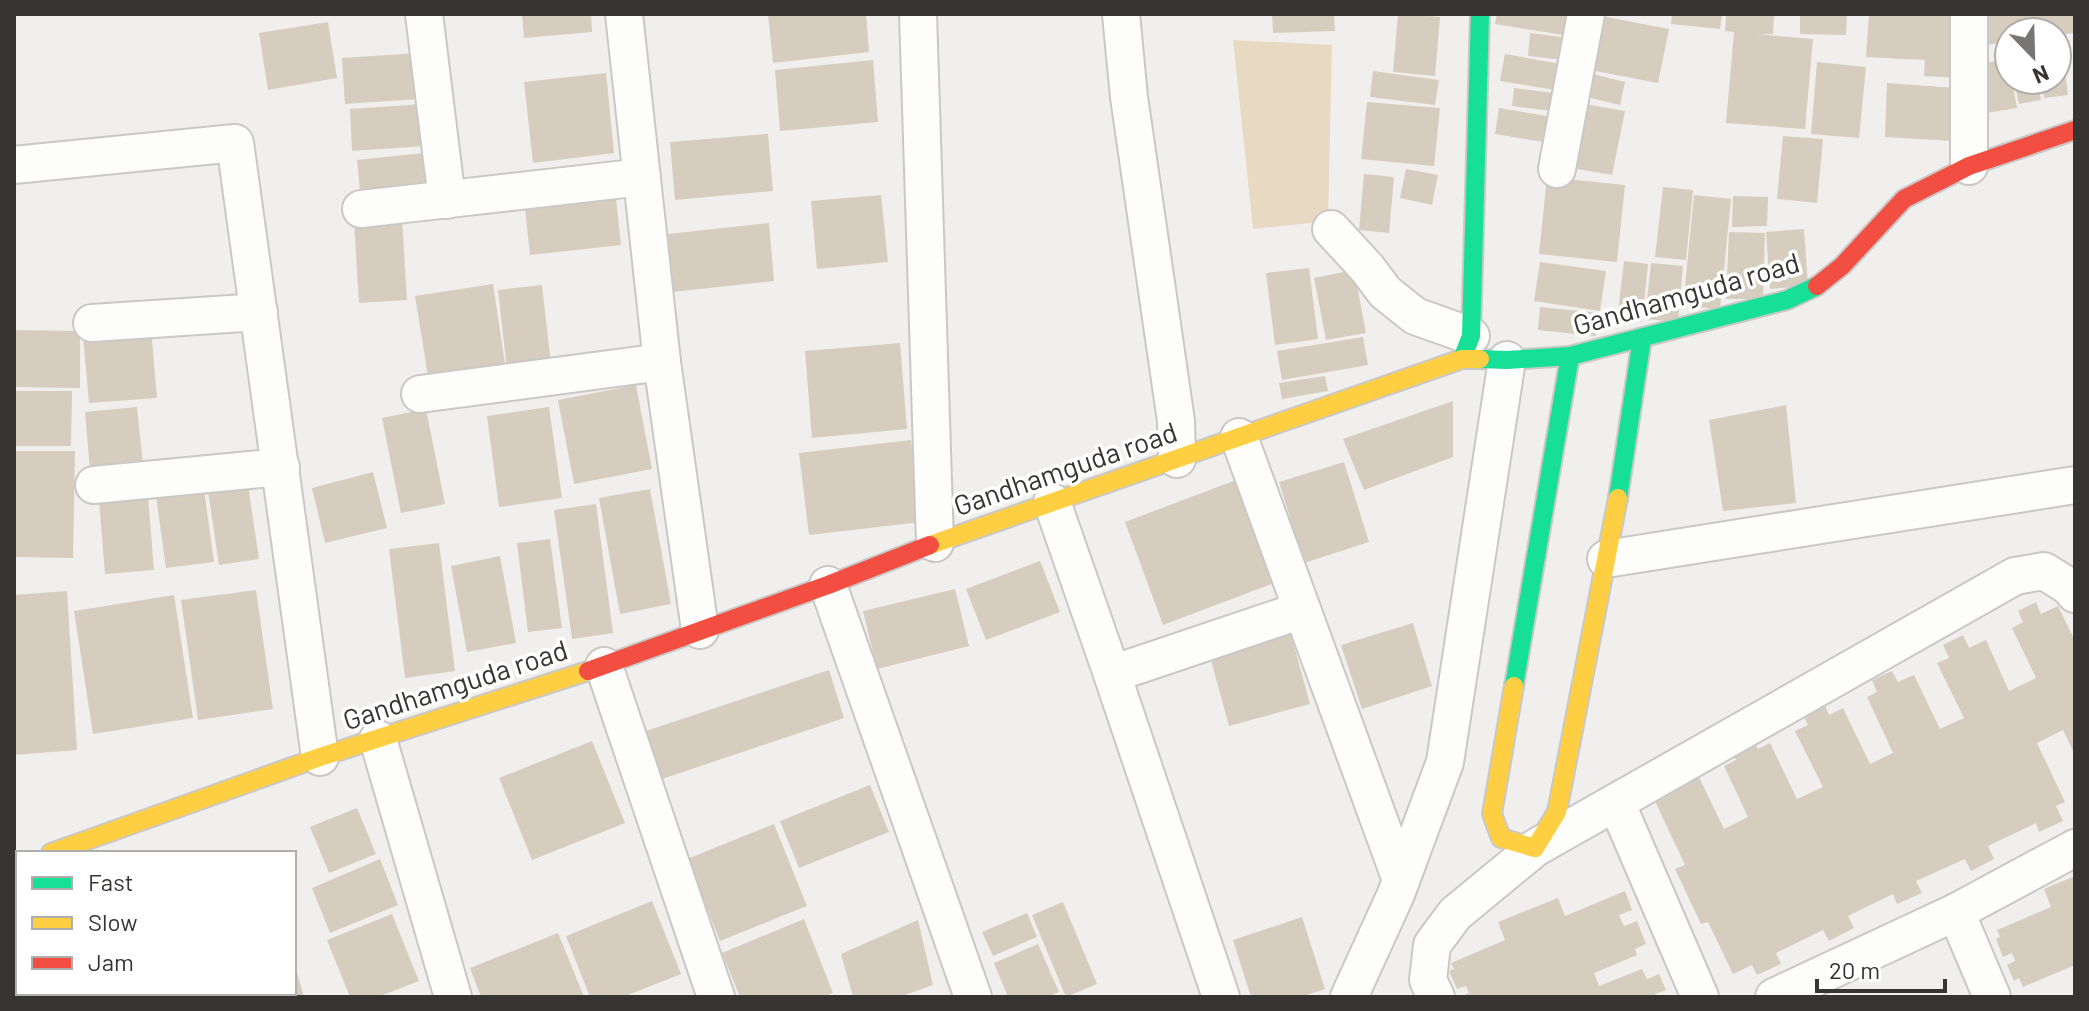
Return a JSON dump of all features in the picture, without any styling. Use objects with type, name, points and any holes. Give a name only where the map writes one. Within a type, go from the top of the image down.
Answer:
[{"type":"street","points":[[424,14],[447,200]]},
{"type":"street","points":[[624,14],[662,362],[700,630]]},
{"type":"street","points":[[918,14],[935,543]]},
{"type":"street","points":[[1121,14],[1129,97],[1176,421],[1177,459]]},
{"type":"street","points":[[1331,229],[1356,254],[1385,292],[1415,316],[1466,347],[1480,14]]},
{"type":"street","points":[[1557,169],[1586,14]]},
{"type":"street","points":[[1969,14],[1969,166]]},
{"type":"street","name":"Gandhamguda road","points":[[57,851],[320,757],[604,666],[935,543],[1239,437],[1466,347],[1507,360],[1570,356],[1787,300],[1822,284],[1904,199],[1969,166],[2075,130]]},
{"type":"street","points":[[14,165],[235,143],[320,757]]},
{"type":"street","points":[[361,209],[642,177]]},
{"type":"street","points":[[92,323],[259,312]]},
{"type":"street","points":[[1535,848],[1557,812],[1621,484],[1642,338]]},
{"type":"street","points":[[1535,848],[1501,838],[1492,814],[1570,356]]},
{"type":"street","points":[[1349,997],[1401,880],[1445,762],[1507,360]]},
{"type":"street","points":[[420,394],[662,362]]},
{"type":"street","points":[[1239,437],[1401,880]]},
{"type":"street","points":[[94,485],[281,467]]},
{"type":"street","points":[[1606,559],[2075,485]]},
{"type":"street","points":[[1052,502],[1221,997]]},
{"type":"street","points":[[1436,997],[1428,980],[1432,945],[1455,914],[1535,848],[2015,576],[2044,571],[2075,594]]},
{"type":"street","points":[[828,585],[973,997]]},
{"type":"street","points":[[1112,674],[1302,610]]},
{"type":"street","points":[[604,666],[716,997]]},
{"type":"street","points":[[378,739],[453,997]]},
{"type":"street","points":[[1616,802],[1700,997]]},
{"type":"street","points":[[1774,997],[1956,912],[2075,848]]},
{"type":"street","points":[[1956,912],[1992,997]]},
{"type":"shaded area","points":[[1233,40],[1332,45],[1328,221],[1253,229]]},
{"type":"building","points":[[522,14],[591,14],[592,32],[524,38]]},
{"type":"building","points":[[768,14],[866,14],[869,52],[773,63]]},
{"type":"building","points":[[1272,14],[1334,14],[1335,31],[1273,33]]},
{"type":"building","points":[[1398,14],[1440,17],[1435,76],[1393,72]]},
{"type":"building","points":[[1497,14],[1573,16],[1570,36],[1495,24]]},
{"type":"building","points":[[1591,14],[1669,29],[1658,83],[1580,68]]},
{"type":"building","points":[[1672,14],[1722,14],[1720,29],[1671,24]]},
{"type":"building","points":[[1726,14],[1774,14],[1773,34],[1757,34],[1813,39],[1805,129],[1726,123],[1734,32],[1725,31]]},
{"type":"building","points":[[1800,14],[1847,14],[1846,35],[1800,34]]},
{"type":"building","points":[[1869,14],[1961,14],[1957,78],[1924,76],[1925,60],[1866,57]]},
{"type":"building","points":[[1974,14],[2075,14],[2073,33],[2073,16],[1993,16],[1993,44],[1978,46]]},
{"type":"building","points":[[328,22],[337,78],[268,90],[259,33]]},
{"type":"building","points":[[1530,33],[1576,39],[1573,61],[1528,56]]},
{"type":"building","points":[[418,53],[420,99],[345,104],[342,58]]},
{"type":"building","points":[[1505,54],[1572,66],[1568,92],[1500,81]]},
{"type":"building","points":[[873,60],[878,122],[780,131],[775,70]]},
{"type":"building","points":[[1817,62],[1866,67],[1859,138],[1811,134]]},
{"type":"building","points":[[1993,62],[1993,96],[2015,96],[2017,108],[1987,113],[1979,64]]},
{"type":"building","points":[[1373,71],[1439,80],[1435,105],[1370,97]]},
{"type":"building","points":[[606,73],[614,153],[533,163],[524,82]]},
{"type":"building","points":[[1589,73],[1625,82],[1620,105],[1583,96]]},
{"type":"building","points":[[1887,83],[1955,88],[1952,141],[1885,137]]},
{"type":"building","points":[[1514,88],[1562,94],[1560,112],[1512,106]]},
{"type":"building","points":[[2017,96],[2040,96],[2041,100],[2019,104]]},
{"type":"building","points":[[1367,102],[1440,108],[1434,166],[1361,159]]},
{"type":"building","points":[[1573,102],[1625,111],[1612,175],[1560,166]]},
{"type":"building","points":[[423,104],[426,146],[352,151],[350,109]]},
{"type":"building","points":[[1499,108],[1565,119],[1561,145],[1495,134]]},
{"type":"building","points":[[768,134],[773,191],[675,200],[670,142]]},
{"type":"building","points":[[1783,136],[1823,139],[1817,203],[1777,199]]},
{"type":"building","points":[[423,153],[426,184],[360,191],[357,160]]},
{"type":"building","points":[[1406,169],[1438,175],[1432,205],[1400,198]]},
{"type":"building","points":[[1364,174],[1394,177],[1389,233],[1359,230]]},
{"type":"building","points":[[1547,177],[1625,185],[1617,262],[1539,254]]},
{"type":"building","points":[[1663,187],[1693,190],[1686,260],[1655,257]]},
{"type":"building","points":[[881,195],[888,262],[817,269],[811,201]]},
{"type":"building","points":[[1694,195],[1731,199],[1720,309],[1683,306]]},
{"type":"building","points":[[1733,196],[1768,197],[1767,226],[1732,227]]},
{"type":"building","points":[[616,198],[621,245],[530,255],[525,209]]},
{"type":"building","points":[[402,219],[407,300],[359,303],[354,222]]},
{"type":"building","points":[[769,223],[774,281],[673,292],[668,234]]},
{"type":"building","points":[[1804,229],[1808,286],[1770,289],[1766,232]]},
{"type":"building","points":[[1729,232],[1765,233],[1763,299],[1726,299]]},
{"type":"building","points":[[1624,261],[1648,264],[1642,322],[1617,320]]},
{"type":"building","points":[[1540,262],[1606,271],[1600,311],[1534,301]]},
{"type":"building","points":[[1651,263],[1683,266],[1678,322],[1645,319]]},
{"type":"building","points":[[1309,268],[1318,339],[1275,345],[1266,273]]},
{"type":"building","points":[[1354,270],[1366,333],[1326,340],[1314,278]]},
{"type":"building","points":[[493,284],[505,364],[428,376],[415,296]]},
{"type":"building","points":[[542,285],[551,364],[507,370],[498,290]]},
{"type":"building","points":[[1540,307],[1599,313],[1596,336],[1538,330]]},
{"type":"building","points":[[151,329],[157,398],[89,403],[83,336]]},
{"type":"building","points":[[14,330],[80,331],[80,388],[14,387]]},
{"type":"building","points":[[1363,337],[1368,365],[1282,380],[1277,351]]},
{"type":"building","points":[[900,343],[907,429],[812,438],[805,351]]},
{"type":"building","points":[[1325,376],[1328,391],[1282,399],[1279,383]]},
{"type":"building","points":[[636,385],[652,469],[574,484],[558,400]]},
{"type":"building","points":[[14,391],[72,391],[71,446],[14,446]]},
{"type":"building","points":[[1453,401],[1453,457],[1364,490],[1343,439]]},
{"type":"building","points":[[1786,405],[1796,503],[1723,511],[1709,420]]},
{"type":"building","points":[[137,407],[143,465],[90,470],[85,412]]},
{"type":"building","points":[[549,407],[562,498],[499,507],[487,416]]},
{"type":"building","points":[[426,409],[445,504],[401,513],[382,418]]},
{"type":"building","points":[[911,440],[921,522],[809,535],[799,453]]},
{"type":"building","points":[[14,451],[75,451],[73,558],[14,557]]},
{"type":"building","points":[[1344,462],[1369,542],[1304,563],[1279,482]]},
{"type":"building","points":[[373,472],[387,528],[325,543],[312,488]]},
{"type":"building","points":[[1244,477],[1282,580],[1163,625],[1125,522]]},
{"type":"building","points":[[248,485],[259,559],[219,565],[208,491]]},
{"type":"building","points":[[204,489],[214,562],[166,568],[156,496]]},
{"type":"building","points":[[650,489],[671,604],[620,614],[599,498]]},
{"type":"building","points":[[148,496],[154,570],[105,574],[99,500]]},
{"type":"building","points":[[596,504],[613,633],[572,639],[554,510]]},
{"type":"building","points":[[550,539],[562,628],[528,632],[517,543]]},
{"type":"building","points":[[439,543],[455,671],[405,678],[389,549]]},
{"type":"building","points":[[500,556],[516,643],[467,652],[451,566]]},
{"type":"building","points":[[1040,561],[1060,612],[986,640],[966,589]]},
{"type":"building","points":[[955,589],[969,646],[877,669],[863,611]]},
{"type":"building","points":[[256,590],[273,709],[198,720],[181,600]]},
{"type":"building","points":[[67,591],[77,750],[14,755],[14,595]]},
{"type":"building","points":[[174,595],[193,718],[93,734],[74,611]]},
{"type":"building","points":[[2036,602],[2041,614],[2058,606],[2075,641],[2075,755],[2063,730],[2037,743],[2065,802],[2056,806],[2063,821],[2039,832],[2036,823],[1988,846],[1994,859],[1971,871],[1965,859],[1916,881],[1922,893],[1897,904],[1893,894],[1848,916],[1854,928],[1829,941],[1823,930],[1776,953],[1781,964],[1757,975],[1752,965],[1733,974],[1708,922],[1701,924],[1675,869],[1685,865],[1654,799],[1684,774],[1689,782],[1699,777],[1724,829],[1748,817],[1724,766],[1736,760],[1730,749],[1753,739],[1758,749],[1770,743],[1797,799],[1823,787],[1795,731],[1808,725],[1803,715],[1825,705],[1829,715],[1843,708],[1870,764],[1893,753],[1867,697],[1877,692],[1872,680],[1892,671],[1898,682],[1914,675],[1940,729],[1964,718],[1937,663],[1949,658],[1943,645],[1963,635],[1969,648],[1986,640],[2009,691],[2036,678],[2012,628],[2023,622],[2018,611]]},
{"type":"building","points":[[1413,623],[1432,686],[1362,709],[1341,645]]},
{"type":"building","points":[[1290,631],[1310,704],[1229,726],[1209,653]]},
{"type":"building","points":[[829,670],[844,718],[653,782],[637,734]]},
{"type":"building","points":[[592,741],[625,823],[532,860],[499,778]]},
{"type":"building","points":[[870,785],[889,832],[799,868],[780,821]]},
{"type":"building","points":[[357,808],[376,854],[329,873],[310,827]]},
{"type":"building","points":[[774,824],[807,906],[720,941],[687,859]]},
{"type":"building","points":[[380,859],[398,905],[330,933],[312,888]]},
{"type":"building","points":[[2075,876],[2075,965],[2023,987],[2019,978],[2014,981],[2007,965],[2015,961],[2012,953],[2003,957],[1996,939],[2000,937],[1997,930],[2051,907],[2044,889]]},
{"type":"building","points":[[1625,891],[1632,910],[1619,915],[1624,926],[1637,921],[1646,944],[1635,949],[1637,955],[1594,973],[1599,986],[1642,969],[1647,979],[1659,974],[1666,990],[1655,994],[1656,997],[1460,997],[1469,993],[1466,986],[1457,989],[1449,971],[1454,969],[1451,963],[1505,940],[1498,922],[1558,898],[1565,916]]},
{"type":"building","points":[[652,901],[681,974],[623,997],[590,997],[566,936]]},
{"type":"building","points":[[1063,902],[1097,984],[1066,997],[1032,915]]},
{"type":"building","points":[[1027,913],[1037,937],[993,956],[982,932]]},
{"type":"building","points":[[392,914],[419,981],[378,997],[350,997],[327,940]]},
{"type":"building","points":[[1302,917],[1325,989],[1301,997],[1251,997],[1233,940]]},
{"type":"building","points":[[804,919],[833,993],[822,997],[740,997],[722,953]]},
{"type":"building","points":[[918,920],[933,985],[899,997],[853,997],[841,954]]},
{"type":"building","points":[[558,933],[584,997],[481,997],[470,968]]},
{"type":"building","points":[[1038,944],[1059,992],[1048,997],[1008,997],[994,963]]},
{"type":"building","points":[[296,969],[304,997],[214,997],[296,995]]},
{"type":"traffic: fast","points":[[1462,359],[1471,336],[1480,14]]},
{"type":"traffic: fast","points":[[1480,359],[1570,356],[1787,300],[1817,286]]},
{"type":"traffic: fast","points":[[1618,498],[1642,338]]},
{"type":"traffic: fast","points":[[1514,686],[1570,356]]},
{"type":"traffic: slow","points":[[930,545],[1462,359],[1480,359]]},
{"type":"traffic: slow","points":[[1514,686],[1492,814],[1501,838],[1535,848],[1557,812],[1618,498]]},
{"type":"traffic: slow","points":[[57,851],[320,757],[588,671]]},
{"type":"traffic: jam","points":[[1817,286],[1842,266],[1904,199],[1969,166],[2075,130]]},
{"type":"traffic: jam","points":[[588,671],[930,545]]}]
